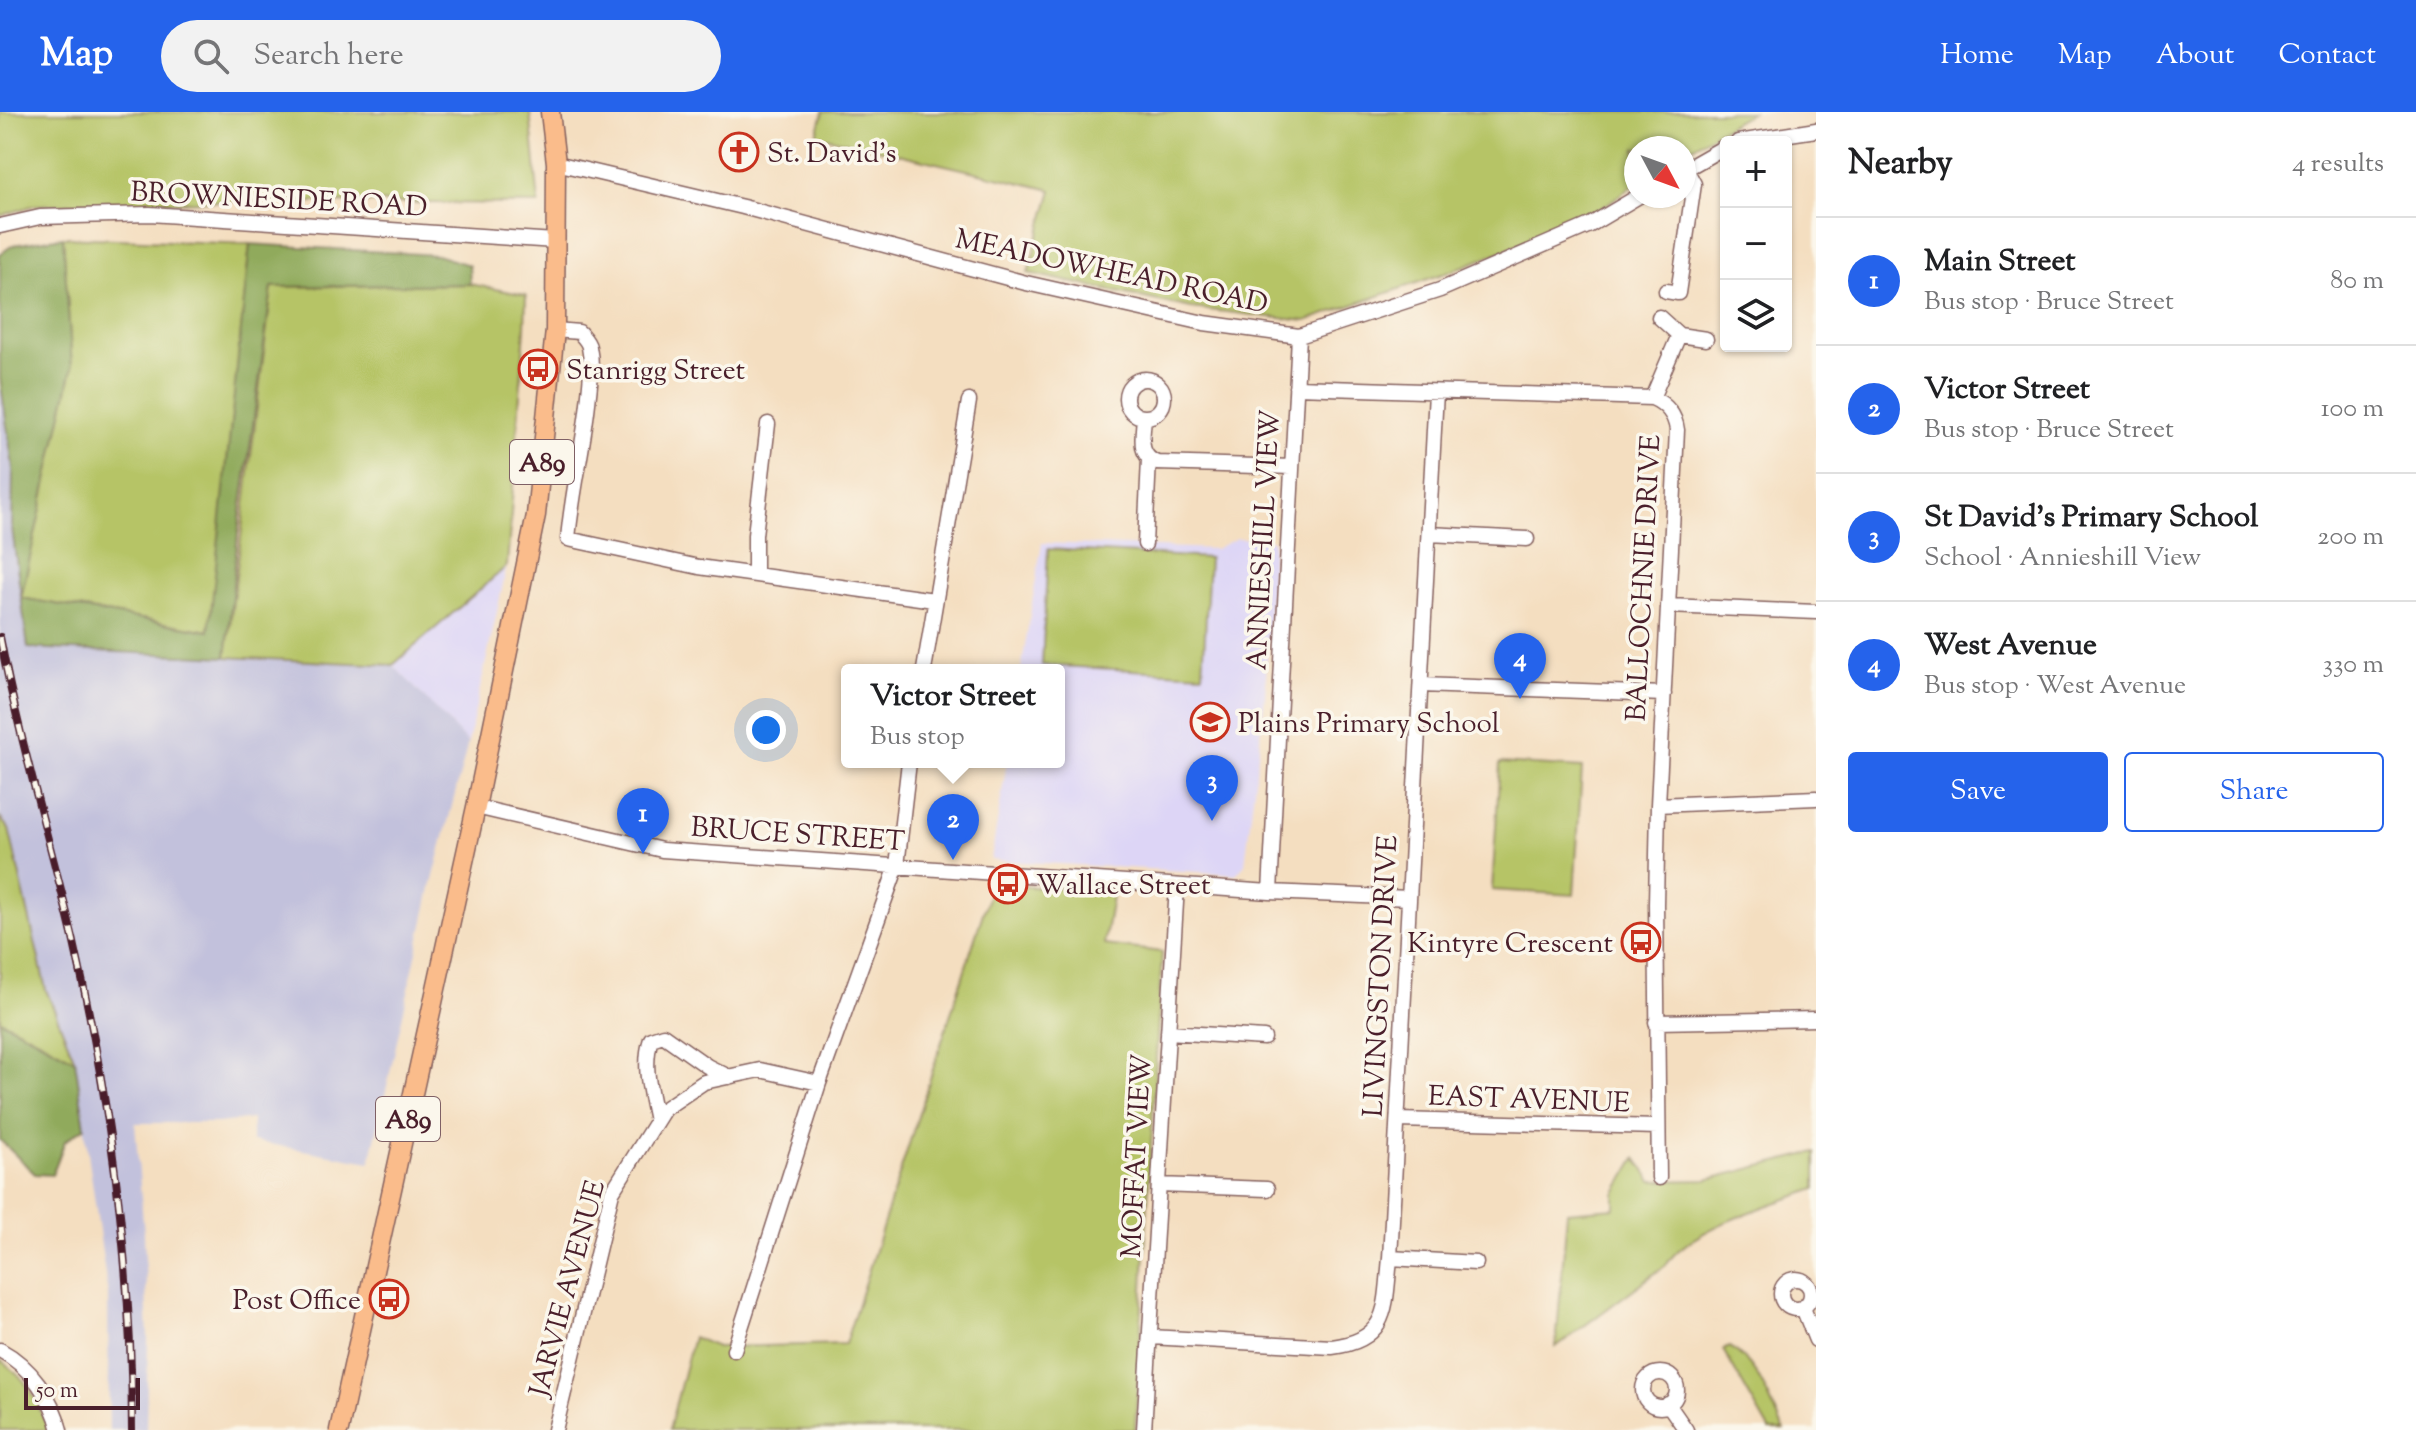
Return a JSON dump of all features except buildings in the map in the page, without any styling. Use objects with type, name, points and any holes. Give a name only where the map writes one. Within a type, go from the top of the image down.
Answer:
[{"type":"main road","name":"A89","points":[[339,1430],[476,807],[536,515],[555,330],[556,163],[550,112]]},
{"type":"street","points":[[1777,136],[1816,130]]},
{"type":"street","points":[[1696,164],[1720,150]]},
{"type":"street","name":"MEADOWHEAD ROAD","points":[[556,163],[743,207],[1026,283],[1204,323],[1299,336],[1440,290],[1590,225],[1624,205]]},
{"type":"street","points":[[1666,291],[1678,293],[1690,208]]},
{"type":"street","name":"BROWNIESIDE ROAD","points":[[0,226],[40,217],[150,214],[555,241]]},
{"type":"street","points":[[1659,317],[1679,335],[1706,339]]},
{"type":"street","points":[[555,330],[579,332],[589,343],[590,357],[584,435],[568,539],[681,564],[934,600]]},
{"type":"street","points":[[1652,398],[1679,335]]},
{"type":"street","name":"ANNIESHILL VIEW","points":[[1270,892],[1299,336]]},
{"type":"street","name":"BALLOCHNIE DRIVE","points":[[1296,387],[1652,398],[1669,410],[1677,430],[1658,805],[1656,1022],[1659,1178]]},
{"type":"street","name":"LIVINGSTON DRIVE","points":[[1150,1337],[1332,1347],[1355,1344],[1371,1333],[1384,1315],[1398,1120],[1436,392]]},
{"type":"street","points":[[925,664],[969,401]]},
{"type":"street","points":[[1144,417],[1142,448],[1149,459],[1157,463],[1292,467]]},
{"type":"street","points":[[755,575],[755,535],[768,424]]},
{"type":"street","points":[[1145,544],[1149,459]]},
{"type":"street","points":[[1429,534],[1527,539]]},
{"type":"street","points":[[1668,606],[1816,612]]},
{"type":"street","points":[[1421,685],[1664,694]]},
{"type":"street","points":[[734,1350],[819,1083],[897,866],[908,768]]},
{"type":"street","points":[[1658,805],[1816,798]]},
{"type":"street","name":"BRUCE STREET","points":[[476,807],[662,850],[1270,892],[1409,898]]},
{"type":"street","name":"MOFFAT VIEW","points":[[1144,1430],[1177,886]]},
{"type":"street","points":[[1656,1022],[1816,1019]]},
{"type":"street","points":[[1168,1032],[1264,1038]]},
{"type":"street","points":[[656,1121],[646,1052],[651,1039],[663,1035],[707,1066],[729,1077]]},
{"type":"street","name":"JARVIE AVENUE","points":[[555,1430],[612,1192],[664,1109],[704,1082],[760,1070],[819,1083]]},
{"type":"street","name":"EAST AVENUE","points":[[1398,1120],[1658,1127]]},
{"type":"street","points":[[1159,1185],[1267,1189]]},
{"type":"street","points":[[1390,1258],[1476,1263]]},
{"type":"street","points":[[1803,1308],[1816,1340]]},
{"type":"street","points":[[0,1350],[13,1357],[32,1376],[48,1398],[60,1430]]},
{"type":"street","points":[[1668,1404],[1686,1430]]},
{"type":"shaded area","points":[[0,379],[13,467],[12,529],[28,648],[393,665],[468,743],[432,884],[370,1162],[252,1141],[252,1119],[218,1123],[135,1123],[148,1339],[146,1430],[109,1430],[108,1295],[75,1060],[46,990],[9,829],[0,818]]},
{"type":"shaded area","points":[[1237,538],[1273,540],[1265,696],[1245,864],[1236,874],[991,860],[1006,768],[1065,768],[1065,664],[1022,664],[1042,543],[1215,549]]},
{"type":"shaded area","points":[[507,566],[468,743],[393,665]]},
{"type":"green space","points":[[0,112],[530,112],[539,204],[210,201],[35,205],[0,216]]},
{"type":"green space","points":[[823,112],[1752,112],[1696,145],[1696,136],[1624,136],[1624,192],[1589,217],[1454,270],[1306,321],[1191,308],[1028,273],[1052,190],[817,135]]},
{"type":"green space","points":[[63,237],[250,244],[210,631],[21,598],[72,368]]},
{"type":"green space","points":[[63,237],[72,368],[21,597],[12,529],[13,467],[0,379],[0,254],[13,245]]},
{"type":"green space","points":[[250,244],[437,255],[469,265],[470,284],[272,287],[238,534],[226,657],[28,648],[21,598],[209,631]]},
{"type":"green space","points":[[470,284],[526,295],[507,566],[393,665],[226,657],[272,287]]},
{"type":"green space","points":[[1048,549],[1209,558],[1203,674],[1042,664]]},
{"type":"green space","points":[[1500,763],[1582,768],[1574,895],[1492,890]]},
{"type":"green space","points":[[0,818],[9,829],[46,990],[75,1060],[0,1020]]},
{"type":"green space","points":[[992,885],[1113,891],[1104,945],[1162,952],[1135,1430],[669,1430],[693,1337],[717,1347],[845,1344]]},
{"type":"green space","points":[[0,1020],[75,1060],[85,1127],[65,1141],[52,1175],[35,1174],[0,1140]]},
{"type":"green space","points":[[1816,1152],[1816,1189],[1734,1218],[1693,1239],[1666,1265],[1556,1347],[1567,1212],[1615,1208],[1615,1194],[1636,1158],[1652,1181],[1706,1180]]},
{"type":"green space","points":[[1729,1347],[1756,1373],[1784,1430],[1769,1430],[1723,1350]]},
{"type":"green space","points":[[0,1360],[18,1374],[30,1390],[48,1430],[0,1430]]},
{"type":"railway","points":[[0,637],[73,938],[98,1060],[123,1244],[132,1430]]},
{"type":"place","name":"St. David's","points":[[739,152]]},
{"type":"place","name":"Stanrigg Street","points":[[538,369]]},
{"type":"place","name":"West Avenue","points":[[1520,699]]},
{"type":"place","name":"Plains Primary School","points":[[1210,722]]},
{"type":"place","name":"St David's Primary School","points":[[1212,821]]},
{"type":"place","name":"Main Street","points":[[643,854]]},
{"type":"place","name":"Victor Street","points":[[953,860]]},
{"type":"place","name":"Wallace Street","points":[[1008,884]]},
{"type":"place","name":"Kintyre Crescent","points":[[1641,942]]},
{"type":"place","name":"Post Office","points":[[389,1299]]}]
